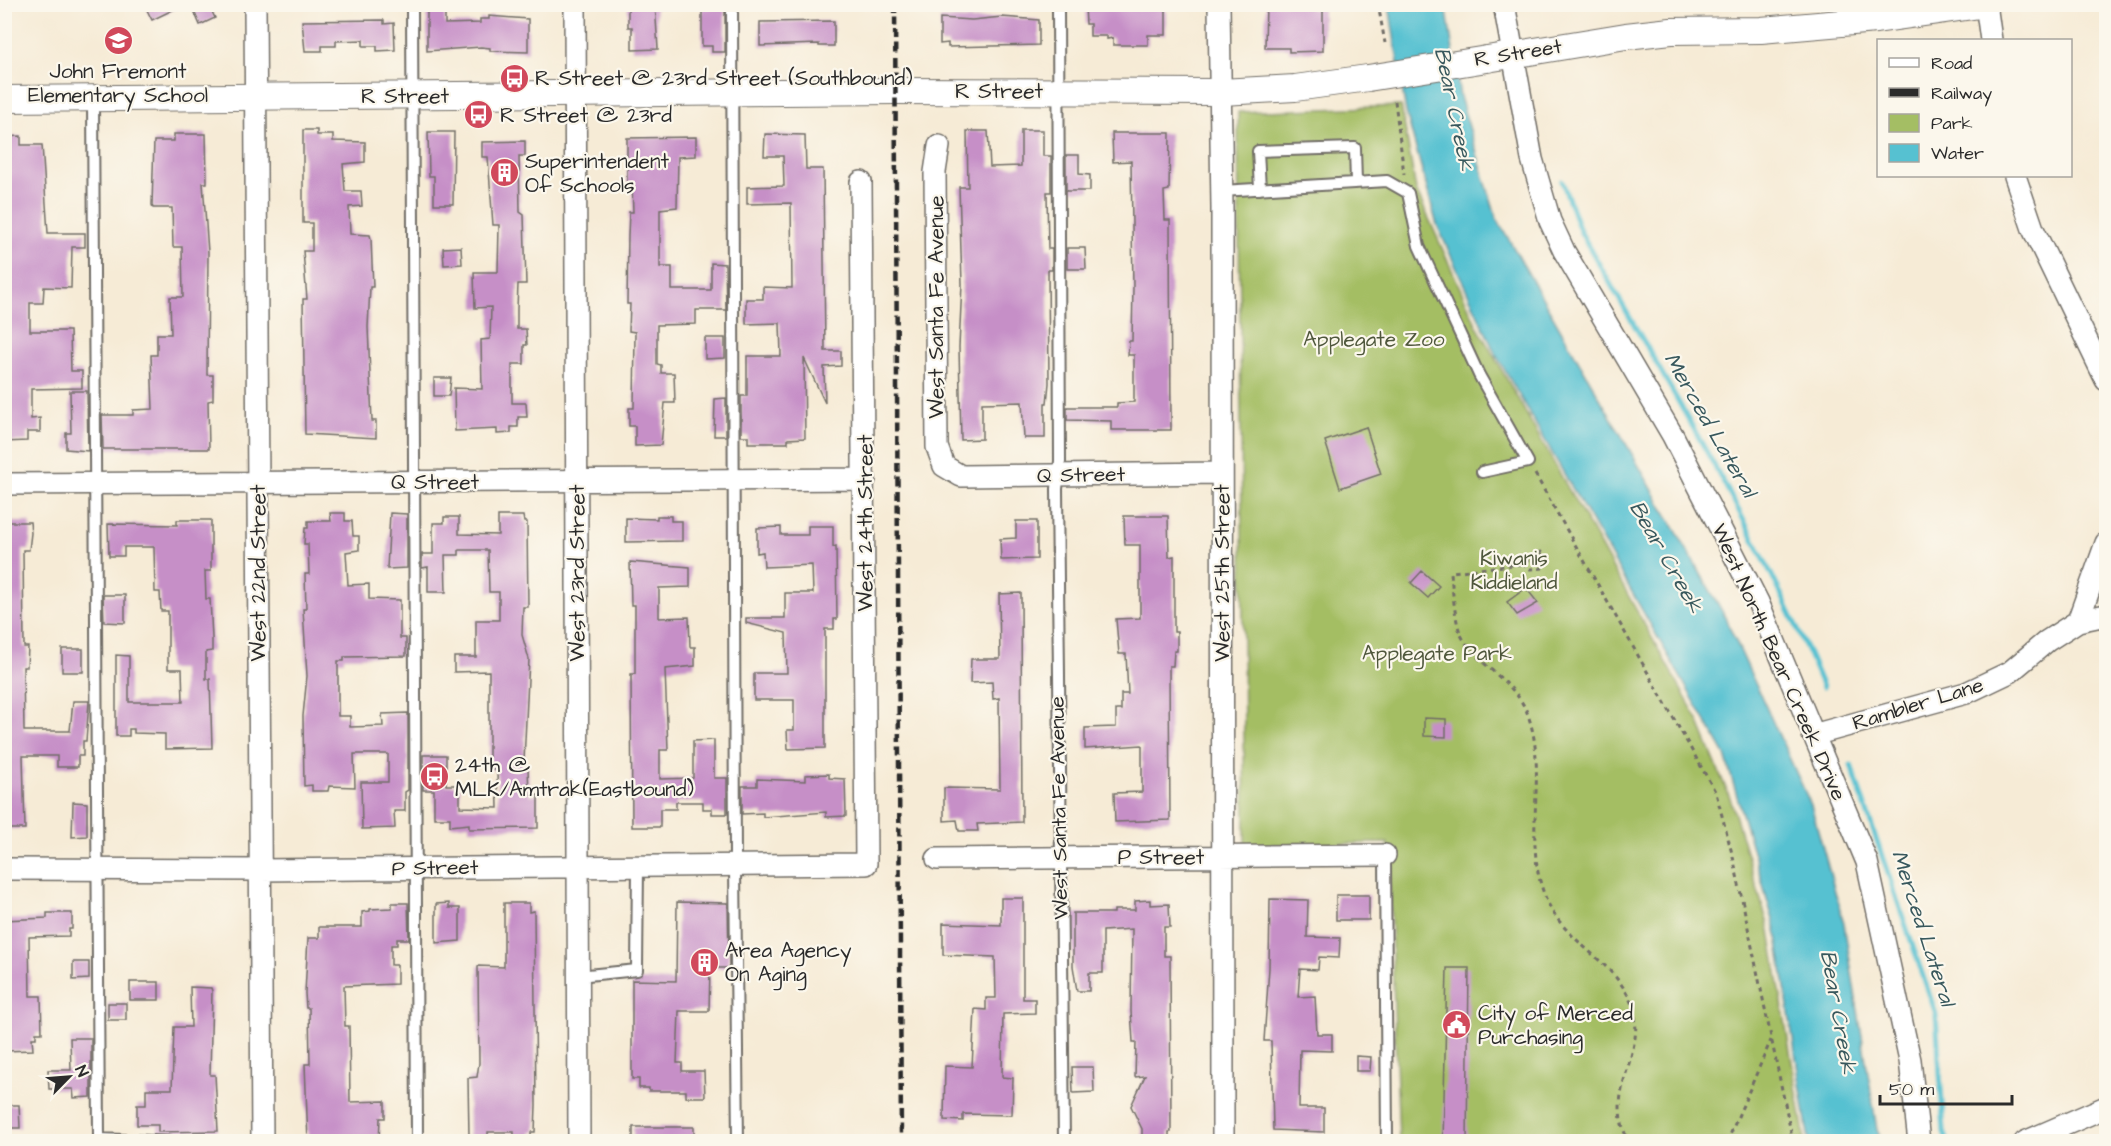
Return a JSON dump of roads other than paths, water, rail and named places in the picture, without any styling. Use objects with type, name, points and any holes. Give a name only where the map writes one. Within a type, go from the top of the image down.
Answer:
[{"type":"street","name":"West 22nd Street","points":[[255,4],[262,1142]]},
{"type":"street","name":"West 23rd Street","points":[[574,4],[579,1142]]},
{"type":"street","name":"West 25th Street","points":[[1219,4],[1222,191],[1223,1142]]},
{"type":"street","name":"West North Bear Creek Drive","points":[[1504,4],[1532,159],[1550,221],[1564,251],[1672,436],[1758,602],[1867,862],[1910,1060],[1919,1142]]},
{"type":"street","name":"R Street","points":[[4,99],[1058,91],[1221,92],[1295,88],[1368,78],[1637,34],[1671,31],[1761,30],[1864,21],[1986,5]]},
{"type":"street","points":[[1986,5],[1991,39]]},
{"type":"street","name":"West Santa Fe Avenue","points":[[939,146],[935,172],[937,447],[944,466]]},
{"type":"street","points":[[2015,177],[2033,229],[2106,380]]},
{"type":"street","name":"West 24th Street","points":[[861,182],[865,479],[866,864]]},
{"type":"street","name":"Q Street","points":[[944,466],[960,476],[1222,473]]},
{"type":"street","name":"Q Street","points":[[4,484],[865,479]]},
{"type":"street","points":[[2078,621],[2106,543]]},
{"type":"street","name":"Rambler Lane","points":[[1813,735],[1951,698],[1989,683],[2010,672],[2048,641],[2078,621],[2106,615]]},
{"type":"street","name":"P Street","points":[[938,859],[1385,855]]},
{"type":"street","name":"P Street","points":[[4,869],[260,870],[866,864]]},
{"type":"street","points":[[2025,1142],[2106,1107]]},
{"type":"lane","points":[[412,4],[417,1142]]},
{"type":"lane","points":[[732,4],[738,1142]]},
{"type":"lane","name":"West Santa Fe Avenue","points":[[1058,4],[1059,858],[1064,1142]]},
{"type":"lane","points":[[93,98],[99,1141],[175,1142]]},
{"type":"lane","points":[[1260,189],[1258,151],[1355,148],[1356,183]]},
{"type":"lane","points":[[1222,191],[1387,181],[1408,193],[1419,246],[1479,375],[1528,462],[1482,472]]},
{"type":"lane","points":[[1385,855],[1387,1142]]},
{"type":"lane","points":[[578,976],[637,970],[638,866]]},
{"type":"water","name":"Bear Creek","points":[[1389,5],[1446,5],[1460,97],[1496,217],[1722,611],[1811,805],[1844,924],[1877,1130],[1882,1141],[1809,1141],[1776,930],[1725,755],[1495,353],[1437,225],[1406,112]]},
{"type":"waterway","name":"Merced Lateral","points":[[1562,181],[1580,231],[1740,512],[1823,687]]},
{"type":"waterway","name":"Merced Lateral","points":[[1851,765],[1936,1014],[1944,1132],[1948,1142]]},
{"type":"railway","points":[[895,4],[901,1142]]},
{"type":"place","name":"John Fremont Elementary School","points":[[118,40]]},
{"type":"place","name":"R Street @ 23rd Street (Southbound)","points":[[514,78]]},
{"type":"place","name":"R Street @ 23rd","points":[[479,115]]},
{"type":"place","name":"Superintendent Of Schools","points":[[504,173]]},
{"type":"place","name":"24th @ MLK/Amtrak(Eastbound)","points":[[434,777]]},
{"type":"place","name":"Area Agency On Aging","points":[[704,962]]},
{"type":"place","name":"City of Merced Purchasing","points":[[1457,1025]]},
{"type":"park label","name":"Applegate Zoo","points":[[1374,339]]},
{"type":"park label","name":"Kiwanis Kiddieland","points":[[1514,570]]},
{"type":"park label","name":"Applegate Park","points":[[1437,653]]}]
